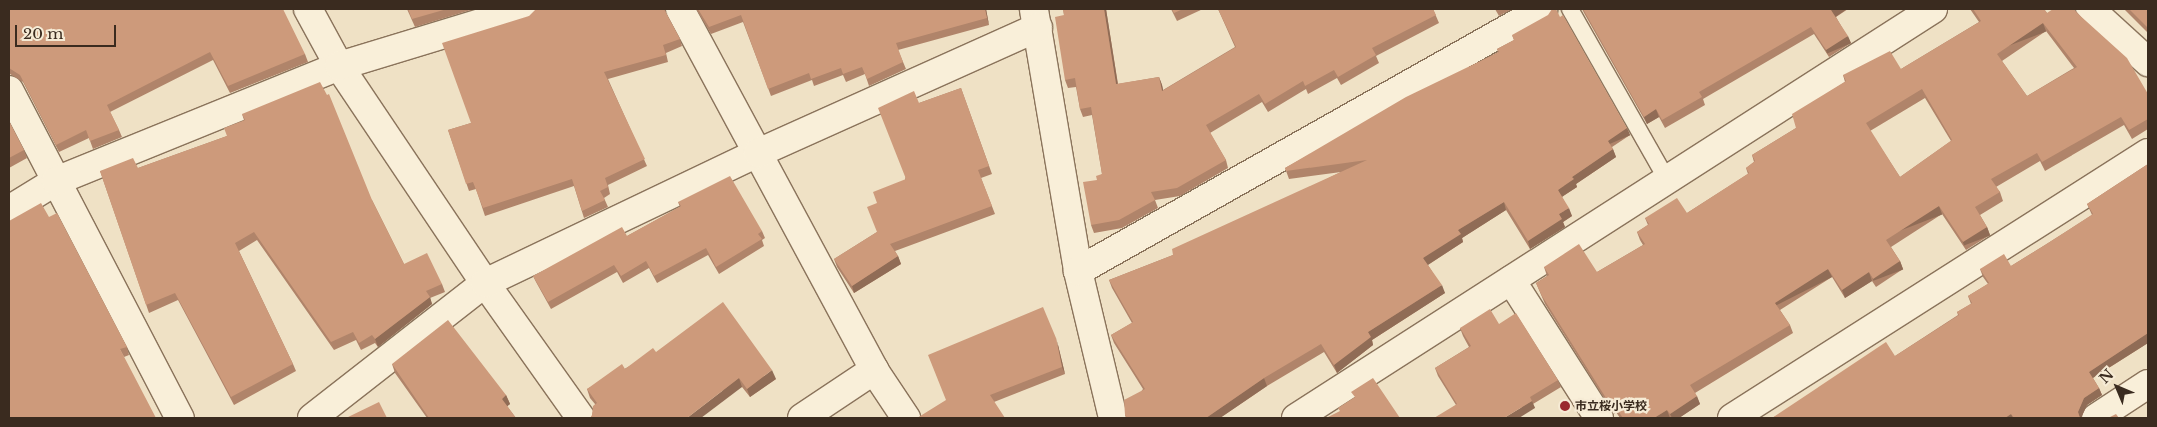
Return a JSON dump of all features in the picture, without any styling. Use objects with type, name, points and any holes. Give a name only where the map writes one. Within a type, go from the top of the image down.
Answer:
[{"type":"street","points":[[308,9],[338,66],[485,283],[581,418]]},
{"type":"street","points":[[9,210],[56,181],[338,66],[528,9]]},
{"type":"street","points":[[680,9],[874,370],[906,418]]},
{"type":"street","points":[[1078,271],[1543,9]]},
{"type":"street","points":[[1296,418],[1933,9]]},
{"type":"street","points":[[2090,9],[2148,62]]},
{"type":"street","points":[[312,418],[485,283],[758,153],[1035,13],[1078,271],[1113,418]]},
{"type":"street","points":[[9,90],[180,418]]},
{"type":"street","points":[[1732,418],[2148,153]]},
{"type":"street","points":[[1511,280],[1599,418]]},
{"type":"street","points":[[802,418],[874,370]]},
{"type":"street","points":[[2096,418],[2148,384]]},
{"type":"lane","points":[[1570,9],[1667,180]]},
{"type":"building","points":[[9,9],[283,9],[305,54],[228,86],[210,52],[107,105],[119,130],[90,141],[86,130],[56,145],[20,75],[9,68]]},
{"type":"building","points":[[408,9],[447,9],[412,19]]},
{"type":"building","points":[[536,9],[664,9],[680,39],[663,45],[666,55],[604,72],[645,159],[605,178],[608,187],[600,191],[605,200],[582,211],[572,179],[483,208],[473,182],[466,184],[448,130],[471,123],[442,43],[529,16]]},
{"type":"building","points":[[698,9],[985,9],[987,18],[896,43],[903,62],[867,79],[862,67],[843,74],[841,68],[811,79],[809,73],[768,89],[741,15],[709,27]]},
{"type":"building","points":[[1063,9],[1104,9],[1116,84],[1159,77],[1162,91],[1236,47],[1218,9],[1433,9],[1436,15],[1372,48],[1376,55],[1338,77],[1334,70],[1305,86],[1303,81],[1265,104],[1259,94],[1206,125],[1226,160],[1177,188],[1151,192],[1155,200],[1119,220],[1091,225],[1083,182],[1097,180],[1096,176],[1102,174],[1091,107],[1080,109],[1075,78],[1065,80],[1055,17],[1064,15]]},
{"type":"building","points":[[1172,9],[1183,9],[1174,13]]},
{"type":"building","points":[[1552,9],[1556,9],[1560,17],[1563,15],[1627,128],[1608,141],[1613,149],[1572,177],[1574,179],[1558,190],[1569,208],[1559,214],[1562,219],[1528,241],[1504,202],[1458,230],[1461,234],[1423,258],[1442,285],[1368,332],[1371,337],[1334,365],[1321,344],[1264,378],[1206,418],[1127,418],[1124,400],[1145,389],[1111,335],[1133,322],[1109,280],[1173,255],[1172,249],[1367,160],[1286,171],[1285,168],[1406,97],[1499,52],[1497,49],[1514,40],[1512,35],[1548,15]]},
{"type":"building","points":[[1583,9],[1833,9],[1831,10],[1848,36],[1826,50],[1811,27],[1699,92],[1702,97],[1662,120],[1656,109],[1644,117]]},
{"type":"building","points":[[1973,9],[2044,9],[2047,13],[2053,9],[2074,9],[2127,58],[2148,94],[2148,119],[2129,130],[2121,117],[2042,162],[2037,153],[1991,179],[2000,192],[1975,207],[1987,227],[1963,242],[1939,206],[1886,240],[1900,261],[1873,279],[1869,272],[1842,290],[1828,269],[1775,303],[1790,325],[1690,385],[1697,396],[1670,414],[1667,410],[1654,418],[1623,418],[1613,404],[1611,406],[1542,296],[1536,283],[1549,275],[1544,267],[1579,244],[1597,272],[1645,244],[1637,232],[1649,224],[1645,218],[1677,198],[1687,213],[1749,173],[1746,168],[1755,161],[1752,155],[1796,128],[1792,114],[1846,81],[1843,75],[1890,51],[1901,69],[1981,21]],"holes":[[[2043,23],[2077,67],[2027,96],[1997,54]],[[1922,89],[1952,140],[1900,177],[1866,123]]]},
{"type":"building","points":[[2129,9],[2148,9],[2148,28]]},
{"type":"building","points":[[320,82],[327,95],[329,94],[372,200],[404,264],[427,253],[442,284],[426,291],[430,297],[375,339],[372,335],[359,343],[353,332],[331,342],[254,232],[235,243],[293,364],[231,397],[175,293],[146,305],[100,171],[133,158],[138,168],[227,136],[224,128],[245,120],[242,114]]},
{"type":"building","points":[[961,88],[989,166],[978,170],[992,206],[890,244],[898,256],[852,286],[834,259],[877,232],[867,207],[877,203],[873,192],[906,179],[878,108],[914,91],[919,103]]},
{"type":"building","points":[[9,121],[24,150],[9,158]]},
{"type":"building","points":[[2148,164],[2148,333],[2089,372],[2099,388],[2084,398],[2078,412],[2080,418],[2014,418],[2011,414],[2005,418],[1772,418],[1886,342],[1895,356],[1959,315],[1957,312],[1972,303],[1968,296],[1989,283],[1980,269],[2004,254],[2011,266],[2045,245],[2093,214],[2087,204]]},
{"type":"building","points":[[730,176],[762,231],[758,234],[762,239],[716,267],[706,248],[654,276],[646,261],[621,276],[614,265],[548,302],[533,276],[622,227],[627,236],[681,206],[678,202]]},
{"type":"building","points":[[41,203],[49,217],[57,213],[127,347],[120,349],[156,418],[9,418],[9,221]]},
{"type":"building","points":[[723,302],[772,370],[747,389],[739,378],[687,418],[590,418],[593,406],[597,403],[587,389],[622,364],[625,369],[653,348],[656,352]]},
{"type":"building","points":[[1043,307],[1056,338],[1062,367],[990,395],[1005,418],[917,418],[946,400],[928,355]]},
{"type":"building","points":[[1490,309],[1499,324],[1516,313],[1558,380],[1530,397],[1532,401],[1504,418],[1434,418],[1457,404],[1435,368],[1471,346],[1460,328]]},
{"type":"building","points":[[448,320],[506,395],[502,399],[516,418],[429,418],[392,364]]},
{"type":"building","points":[[1373,378],[1400,418],[1326,418],[1340,411],[1338,408],[1355,397],[1351,392]]},
{"type":"building","points":[[379,402],[387,418],[346,418]]},
{"type":"building","points":[[2116,414],[2119,418],[2108,418]]},
{"type":"place","name":"市立桜小学校","points":[[1565,406]]}]
